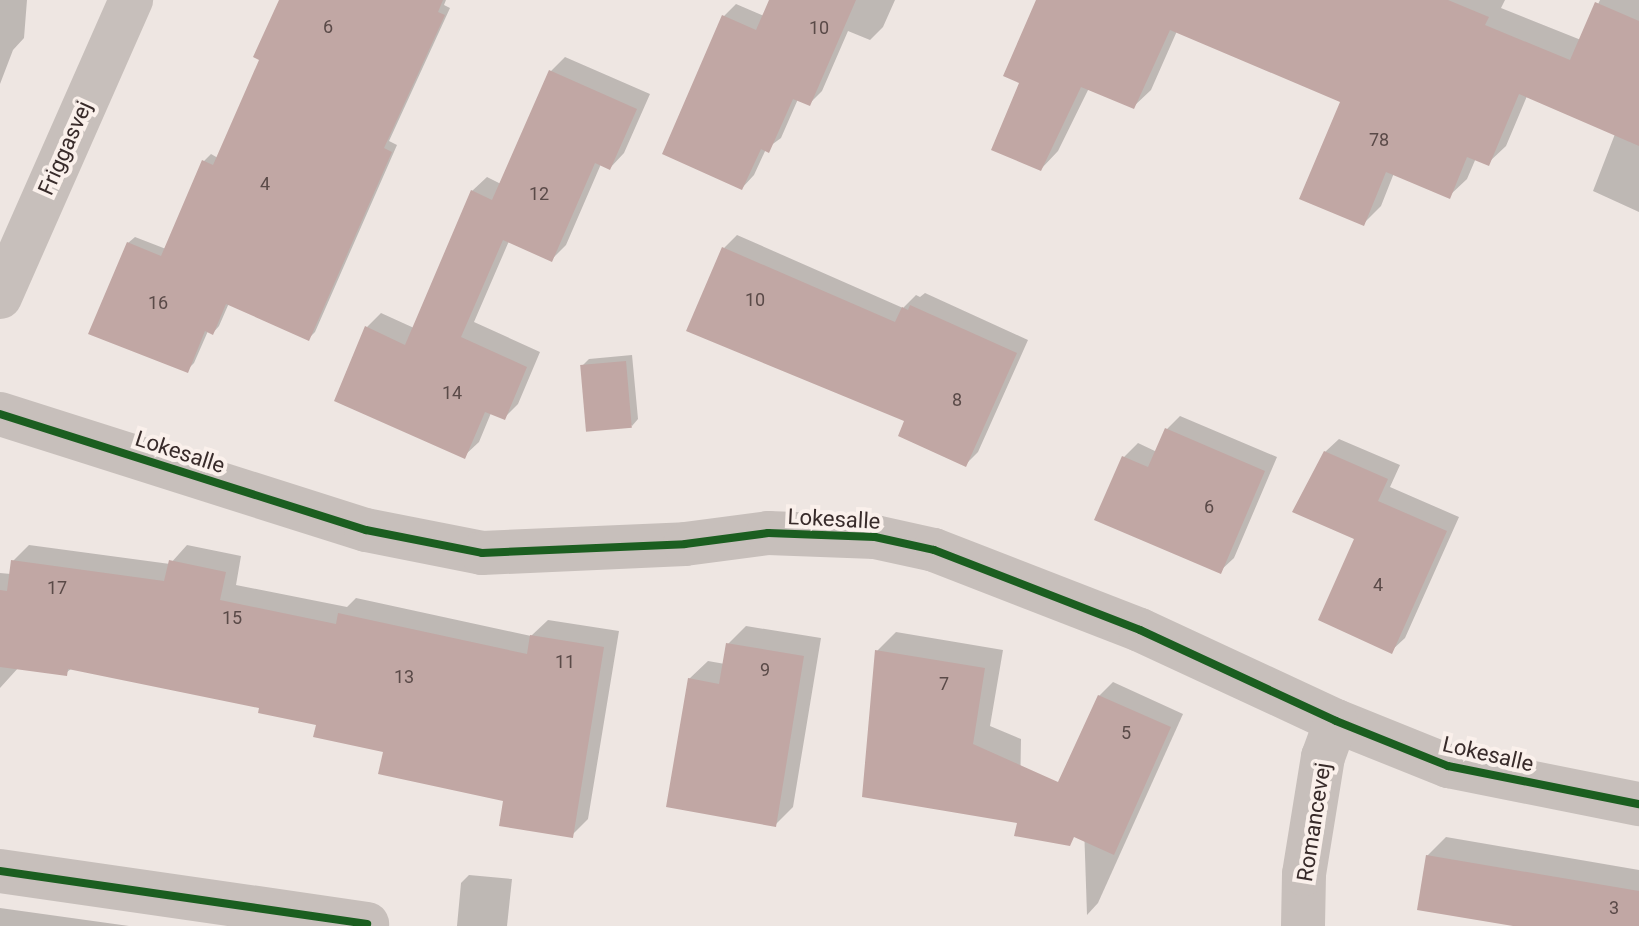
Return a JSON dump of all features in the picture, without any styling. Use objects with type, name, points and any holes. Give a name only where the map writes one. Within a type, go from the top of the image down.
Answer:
[{"type":"street","name":"Friggasvej","points":[[0,297],[131,0]]},
{"type":"street","name":"Lokesalle","points":[[0,414],[366,530],[482,553],[685,544],[768,533],[875,537],[934,550],[1140,630],[1336,721],[1448,766],[1639,804]]},
{"type":"street","name":"Romancevej","points":[[1303,926],[1304,874],[1323,757],[1336,721]]},
{"type":"street","points":[[0,871],[367,924]]},
{"type":"building","points":[[279,0],[443,0],[438,12],[445,15],[384,148],[392,152],[309,341],[226,304],[213,335],[205,331],[188,373],[88,334],[127,242],[161,256],[202,160],[213,165],[259,60],[253,57]]},
{"type":"building","points":[[769,0],[856,0],[810,106],[793,99],[769,153],[761,149],[742,190],[662,154],[722,15],[756,30]]},
{"type":"building","points":[[1036,0],[1448,0],[1489,17],[1485,25],[1570,60],[1595,2],[1639,21],[1639,146],[1519,94],[1489,166],[1467,157],[1450,199],[1386,172],[1364,226],[1299,199],[1340,102],[1170,30],[1134,109],[1081,87],[1041,171],[991,150],[1019,83],[1003,76]]},
{"type":"building","points":[[549,70],[637,109],[610,170],[595,163],[552,262],[503,240],[461,337],[527,367],[505,420],[485,412],[465,459],[334,401],[365,326],[405,345],[471,190],[492,200]]},
{"type":"building","points":[[722,247],[895,322],[902,307],[908,310],[910,305],[1017,353],[966,467],[898,436],[904,421],[686,331]]},
{"type":"building","points":[[626,361],[632,428],[586,432],[580,365]]},
{"type":"building","points":[[1165,428],[1265,471],[1221,574],[1094,520],[1122,456],[1148,467]]},
{"type":"building","points":[[1324,451],[1388,479],[1378,501],[1447,531],[1392,654],[1318,620],[1354,539],[1292,512]]},
{"type":"building","points":[[11,560],[164,581],[169,560],[226,572],[220,600],[336,624],[338,613],[527,654],[530,635],[604,647],[573,838],[499,826],[503,801],[378,774],[383,752],[313,737],[316,725],[258,713],[259,708],[68,669],[67,676],[0,667],[0,590],[7,591]]},
{"type":"building","points":[[726,643],[804,656],[776,827],[666,807],[688,678],[719,684]]},
{"type":"building","points":[[875,650],[985,668],[973,744],[1058,782],[1098,695],[1171,727],[1114,855],[1074,837],[1070,846],[1014,836],[1017,823],[862,797]]},
{"type":"building","points":[[1426,855],[1639,891],[1639,926],[1513,926],[1417,910]]},
{"type":"cycle path","points":[[0,414],[366,530],[482,553],[685,544],[768,533],[875,537],[934,550],[1140,630],[1336,721],[1448,766],[1639,804]]},
{"type":"cycle path","points":[[0,871],[367,924]]}]
